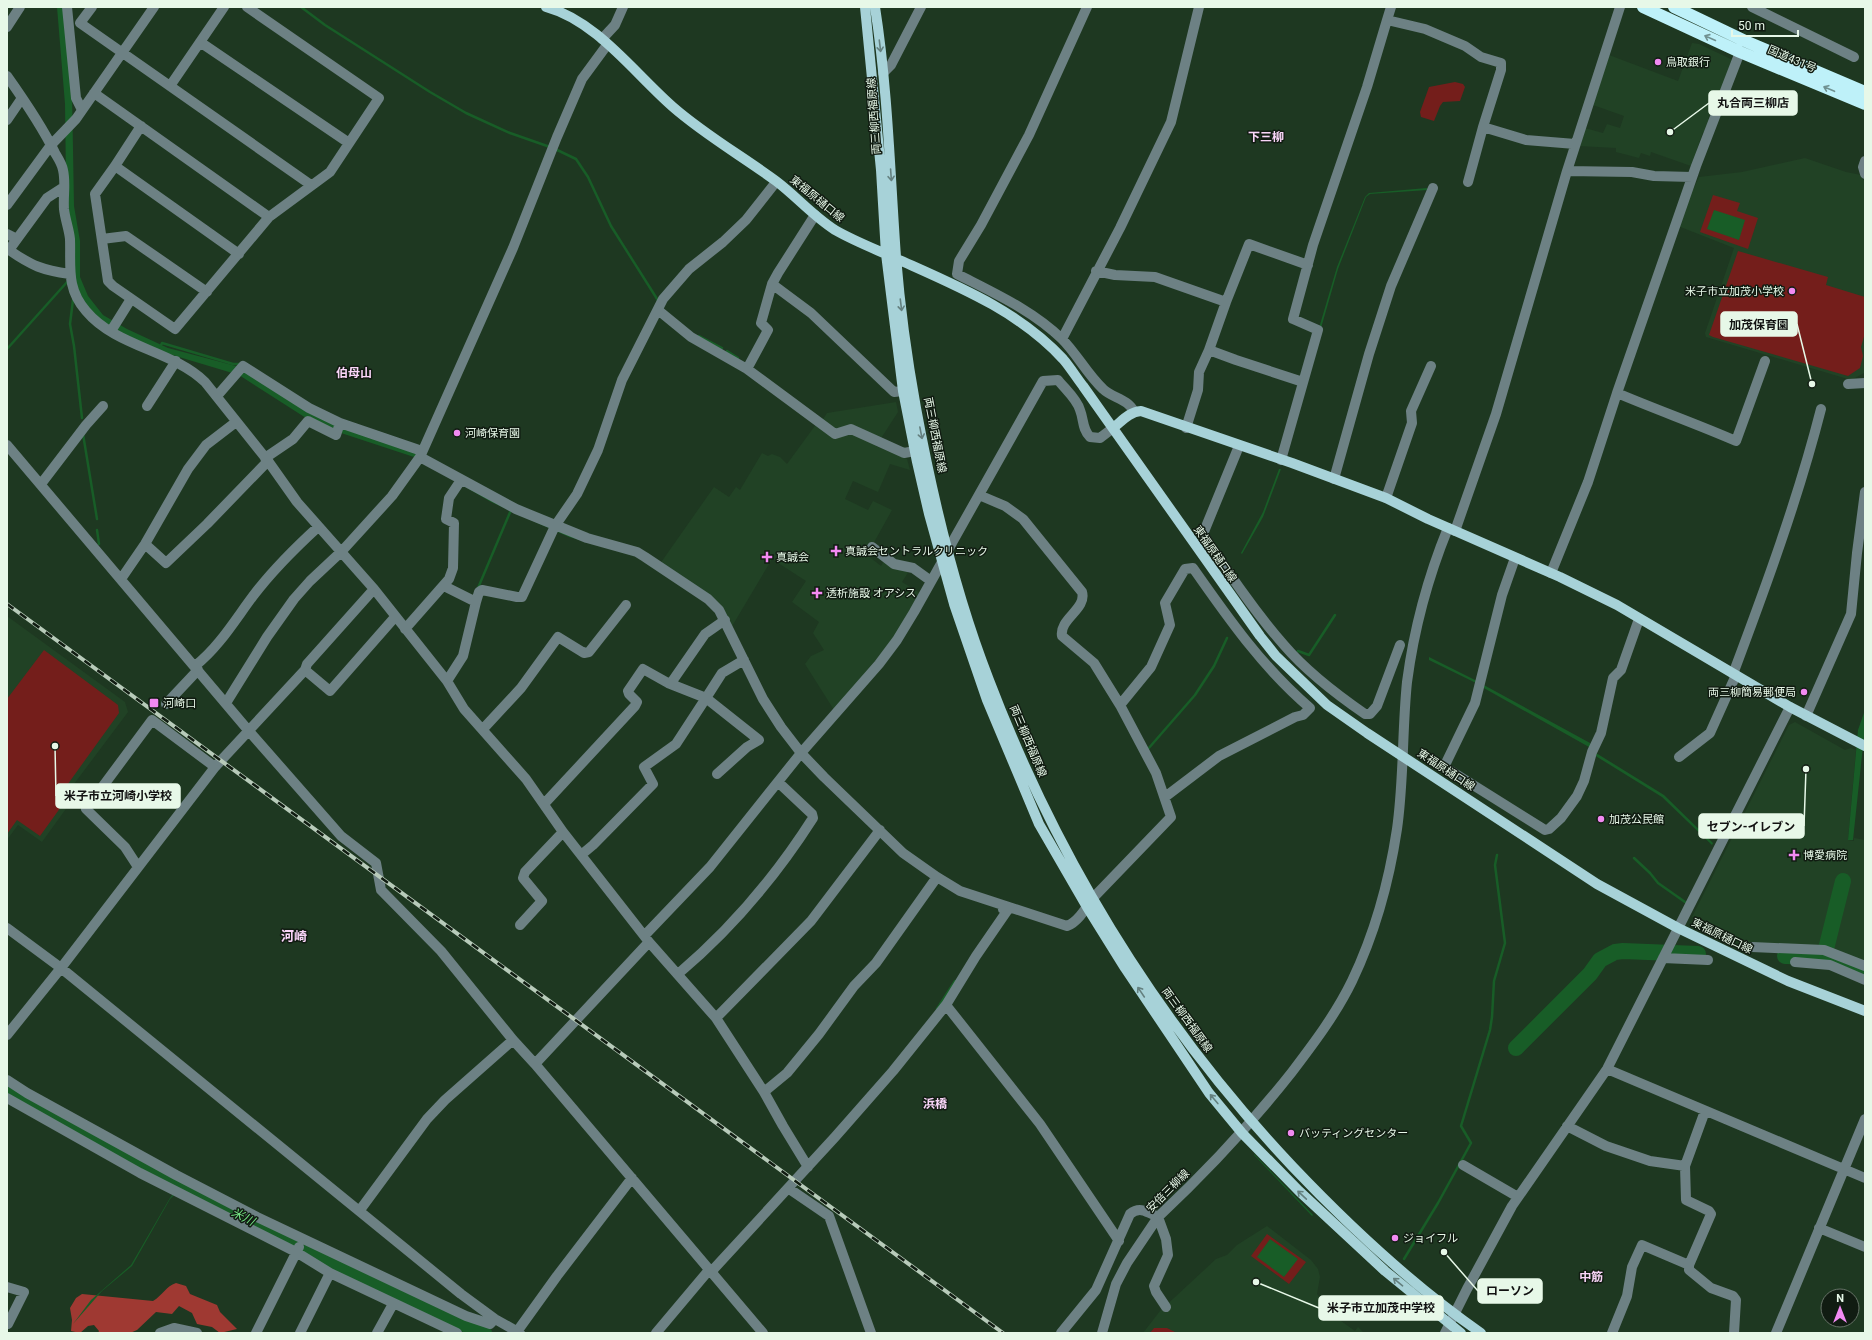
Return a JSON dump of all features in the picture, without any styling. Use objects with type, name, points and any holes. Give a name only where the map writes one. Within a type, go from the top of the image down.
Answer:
[{"type":"highway","name":"国道431号","points":[[1643,7],[1740,52],[1865,104]]},
{"type":"highway","name":"国道431号","points":[[1674,7],[1759,47],[1865,92]]},
{"type":"main road","name":"東福原樋口線","points":[[546,7],[568,15],[581,22],[674,108],[776,182],[834,229],[986,300],[1018,320],[1038,335],[1063,360],[1113,428],[1219,581],[1260,636],[1281,661],[1327,705],[1403,757],[1597,884],[1678,928],[1788,981],[1865,1011]]},
{"type":"main road","name":"両三柳西福原線","points":[[865,7],[881,170],[886,254],[903,391],[914,451],[929,514],[954,604],[984,693],[1039,824],[1089,903],[1164,1012],[1210,1072],[1252,1122],[1323,1198],[1372,1246],[1455,1315],[1481,1333]]},
{"type":"main road","name":"両三柳西福原線","points":[[875,7],[883,73],[901,306],[916,408],[948,550],[976,643],[992,687],[1027,771],[1089,903],[1129,974],[1209,1093],[1242,1132],[1298,1191],[1448,1329],[1461,1333]]},
{"type":"main road","points":[[1113,428],[1134,412],[1141,411],[1386,498],[1452,530],[1551,573],[1617,605],[1790,708],[1865,746]]},
{"type":"street","points":[[7,27],[20,7]]},
{"type":"street","points":[[67,7],[76,98],[82,110]]},
{"type":"street","points":[[92,7],[80,23],[311,185]]},
{"type":"street","points":[[7,205],[51,145],[82,110],[154,7]]},
{"type":"street","points":[[170,86],[224,7]]},
{"type":"street","points":[[141,126],[95,194],[108,280],[113,286],[175,329],[269,217],[330,172],[379,98],[247,7]]},
{"type":"street","points":[[226,703],[266,637],[294,599],[310,581],[342,552],[392,496],[421,454],[510,255],[582,79],[615,26],[624,7]]},
{"type":"street","points":[[883,73],[891,65],[921,7]]},
{"type":"street","points":[[1087,7],[1029,135],[981,225],[959,261],[957,274],[1011,301],[1062,339],[1104,390],[1132,406],[1134,412]]},
{"type":"street","points":[[1062,339],[1096,271],[1120,228],[1171,122],[1200,7]]},
{"type":"street","points":[[1281,460],[1318,330],[1293,319],[1337,172],[1367,87],[1391,7]]},
{"type":"street","name":"安倍三柳線","points":[[1102,1333],[1116,1284],[1127,1263],[1158,1217],[1252,1122],[1312,1047],[1331,1019],[1364,954],[1384,898],[1390,874],[1397,827],[1407,683],[1416,628],[1427,589],[1452,530],[1496,414],[1575,144],[1620,7]]},
{"type":"street","points":[[1752,7],[1854,56]]},
{"type":"street","points":[[1387,20],[1425,29],[1465,46],[1481,57],[1501,63],[1502,70],[1483,127],[1468,182]]},
{"type":"street","points":[[200,42],[348,144]]},
{"type":"street","points":[[1551,573],[1588,482],[1617,393],[1692,177],[1740,52]]},
{"type":"street","points":[[7,76],[51,145],[63,168],[64,208],[70,238],[70,274],[74,292],[86,311],[97,322],[111,331],[163,358],[176,361],[195,372],[217,396],[297,502],[374,589],[447,681],[464,708],[526,779],[563,832],[647,938],[716,1018],[764,1092],[782,1126],[808,1167]]},
{"type":"street","points":[[94,93],[269,217]]},
{"type":"street","points":[[7,120],[22,98]]},
{"type":"street","points":[[1483,127],[1526,140],[1575,144]]},
{"type":"street","points":[[1865,161],[1863,167],[1865,174]]},
{"type":"street","points":[[115,166],[239,254]]},
{"type":"street","points":[[1567,172],[1632,172],[1654,176],[1692,177]]},
{"type":"street","points":[[447,681],[463,656],[479,592],[482,590],[522,597],[555,526],[577,494],[598,450],[622,380],[663,299],[689,269],[723,242],[746,220],[776,182]]},
{"type":"street","points":[[64,188],[47,198],[8,251],[45,271],[70,274]]},
{"type":"street","points":[[1334,479],[1368,354],[1391,286],[1433,188]]},
{"type":"street","points":[[747,369],[768,330],[761,323],[772,284],[815,215]]},
{"type":"street","points":[[7,234],[17,239]]},
{"type":"street","points":[[102,239],[126,236],[207,292]]},
{"type":"street","points":[[1186,428],[1198,390],[1199,372],[1209,350],[1249,244],[1308,265]]},
{"type":"street","points":[[1096,271],[1114,275],[1156,277],[1226,302]]},
{"type":"street","points":[[772,284],[811,313],[894,392],[903,391]]},
{"type":"street","points":[[111,331],[131,299]]},
{"type":"street","points":[[658,310],[691,337],[747,369],[838,432],[851,429],[904,453],[914,451]]},
{"type":"street","points":[[1209,350],[1303,382]]},
{"type":"street","points":[[147,406],[176,361]]},
{"type":"street","points":[[1617,393],[1673,417],[1694,423],[1736,441],[1765,361]]},
{"type":"street","points":[[217,396],[243,366],[339,427],[421,454],[461,480],[516,509],[555,526],[645,557],[708,599],[722,614],[763,698],[777,722],[801,753],[903,853],[960,891],[1067,926],[1073,924],[1089,903],[1171,817],[1156,773],[1120,705],[1094,663],[1062,636],[1063,628],[1082,600],[1082,592],[1023,519],[1005,506],[979,495]]},
{"type":"street","points":[[1386,498],[1412,422],[1411,411],[1432,366]]},
{"type":"street","points":[[535,1064],[710,867],[801,753],[897,640],[1043,381],[1058,380],[1077,404],[1080,410],[1083,426],[1090,437],[1100,438],[1113,428]]},
{"type":"street","points":[[1848,384],[1865,383]]},
{"type":"street","points":[[41,484],[86,425],[103,406]]},
{"type":"street","points":[[1679,757],[1710,733],[1735,674],[1791,516],[1808,461],[1821,409]]},
{"type":"street","points":[[145,544],[166,563],[207,524],[266,460],[293,439],[308,421],[336,435],[339,427]]},
{"type":"street","points":[[121,579],[145,544],[192,463],[206,445],[236,422]]},
{"type":"street","points":[[7,445],[248,730],[341,836],[376,863],[381,890],[441,951],[513,1040],[763,1333]]},
{"type":"street","points":[[1239,446],[1203,534],[1270,628],[1285,646],[1320,680],[1365,714],[1370,714],[1374,711],[1400,645]]},
{"type":"street","points":[[405,629],[450,579],[453,568],[454,523],[446,519],[449,498],[461,480]]},
{"type":"street","points":[[1806,716],[1851,614],[1865,492]]},
{"type":"street","points":[[166,704],[204,658],[222,639],[255,594],[287,557],[318,527]]},
{"type":"street","points":[[872,547],[894,564],[913,568],[931,582]]},
{"type":"street","points":[[1515,558],[1502,595],[1475,703],[1446,763],[1446,768],[1545,830],[1549,829],[1561,818],[1577,796],[1586,777],[1592,752],[1601,733],[1613,678],[1621,670],[1639,619]]},
{"type":"street","points":[[1120,705],[1150,667],[1170,625],[1166,603],[1185,569],[1193,568],[1248,645],[1288,690],[1310,708],[1303,715],[1295,717],[1219,756],[1164,797]]},
{"type":"street","points":[[444,586],[476,602]]},
{"type":"street","points":[[7,1035],[62,968],[214,767],[305,670],[307,664],[374,589]]},
{"type":"street","points":[[483,729],[521,688],[558,637],[584,653],[589,652],[626,605]]},
{"type":"street","points":[[305,670],[330,691],[395,617]]},
{"type":"street","points":[[671,683],[705,634],[725,620]]},
{"type":"street","points":[[1248,645],[1270,628]]},
{"type":"street","points":[[581,855],[593,845],[653,784],[644,767],[676,744],[722,673],[744,660]]},
{"type":"street","points":[[544,804],[637,702],[628,691],[643,669],[668,683],[706,698],[759,740],[748,747],[717,774]]},
{"type":"street","points":[[1448,1329],[1467,1289],[1518,1197],[1607,1069],[1790,708]]},
{"type":"street","points":[[138,868],[125,847],[86,809],[152,720],[214,767]]},
{"type":"street","points":[[678,974],[710,947],[763,887],[813,818],[812,814],[778,782]]},
{"type":"street","points":[[1512,828],[1520,815]]},
{"type":"street","points":[[716,1018],[811,921],[880,830]]},
{"type":"street","points":[[520,925],[542,901],[526,884],[523,878],[525,872],[563,832]]},
{"type":"street","points":[[764,1092],[787,1073],[819,1034],[854,986],[876,963],[937,877]]},
{"type":"street","points":[[656,1333],[710,1271],[808,1167],[893,1071],[946,1005],[976,956],[1007,911],[1003,909],[1004,906]]},
{"type":"street","points":[[7,928],[62,968],[360,1210],[460,1294],[495,1319],[518,1332],[556,1276],[632,1178]]},
{"type":"street","points":[[1752,947],[1824,950],[1865,966]]},
{"type":"street","points":[[1665,954],[1708,960]]},
{"type":"street","points":[[1795,962],[1830,965],[1865,980]]},
{"type":"street","points":[[946,1005],[1040,1124],[1119,1241]]},
{"type":"street","points":[[360,1210],[427,1119],[513,1040]]},
{"type":"street","points":[[1607,1069],[1865,1178]]},
{"type":"street","points":[[7,1080],[27,1093],[176,1175],[303,1240],[466,1316],[490,1324],[495,1319]]},
{"type":"street","points":[[7,1098],[140,1173],[296,1252],[330,1273],[457,1333]]},
{"type":"street","points":[[1705,1111],[1685,1166],[1686,1200],[1709,1211],[1711,1214],[1689,1265],[1689,1270],[1711,1288],[1732,1296],[1736,1300],[1734,1333]]},
{"type":"street","points":[[1776,1333],[1818,1228],[1865,1119]]},
{"type":"street","points":[[1567,1126],[1606,1146],[1650,1161],[1685,1166]]},
{"type":"street","points":[[1463,1165],[1518,1197]]},
{"type":"street","points":[[788,1188],[829,1216],[870,1333]]},
{"type":"street","points":[[1061,1333],[1096,1290],[1130,1214],[1135,1210],[1142,1209],[1158,1217],[1166,1239],[1168,1255],[1154,1286],[1156,1292],[1166,1306]]},
{"type":"street","points":[[1818,1228],[1865,1247]]},
{"type":"street","points":[[254,1333],[303,1240]]},
{"type":"street","points":[[1612,1333],[1627,1296],[1632,1267],[1642,1245],[1689,1265]]},
{"type":"street","points":[[300,1333],[330,1273]]},
{"type":"street","points":[[7,1287],[24,1292],[7,1324]]},
{"type":"street","points":[[376,1333],[393,1304]]},
{"type":"street","points":[[160,1333],[174,1328],[198,1333]]},
{"type":"shaded area","points":[[57,7],[65,7],[72,93],[74,206],[80,241],[80,277],[88,296],[103,315],[127,329],[168,348],[236,366],[291,400],[409,448],[445,473],[638,557],[569,537],[526,518],[491,502],[414,457],[335,431],[306,418],[239,375],[159,351],[105,325],[92,313],[75,286],[66,180],[65,104]]},
{"type":"shaded area","points":[[1692,43],[1699,44],[1733,60],[1720,96],[1717,96],[1708,119],[1710,120],[1705,132],[1703,132],[1691,166],[1651,152],[1650,156],[1641,153],[1639,158],[1616,152],[1616,148],[1579,146],[1585,128],[1603,133],[1607,124],[1620,128],[1624,116],[1593,105],[1609,55],[1678,81]]},
{"type":"shaded area","points":[[1455,82],[1463,84],[1465,87],[1460,101],[1443,102],[1434,121],[1421,117],[1420,112],[1429,87]]},
{"type":"shaded area","name":"米子市立加茂小学校","points":[[1805,158],[1846,172],[1861,175],[1865,182],[1865,369],[1864,373],[1851,380],[1706,337],[1705,333],[1734,248],[1678,226],[1689,194],[1694,188],[1699,177],[1742,172]]},
{"type":"shaded area","points":[[1427,188],[1427,190],[1370,194],[1366,197],[1338,269],[1321,328],[1319,328],[1337,267],[1365,197],[1369,193]]},
{"type":"shaded area","points":[[1713,195],[1740,203],[1737,211],[1758,218],[1748,249],[1700,232]]},
{"type":"shaded area","points":[[1714,210],[1745,220],[1739,240],[1707,229]]},
{"type":"shaded area","points":[[1738,251],[1828,277],[1826,285],[1865,297],[1865,333],[1861,347],[1863,356],[1860,368],[1848,376],[1709,335]]},
{"type":"shaded area","name":"真誠会","points":[[896,402],[898,412],[876,446],[907,459],[910,470],[890,464],[878,492],[853,481],[845,499],[868,510],[873,501],[892,510],[867,555],[881,566],[884,561],[909,571],[902,582],[920,593],[893,639],[834,710],[805,664],[811,656],[824,650],[813,633],[819,622],[792,602],[806,581],[772,559],[731,628],[725,617],[662,563],[662,561],[714,487],[729,497],[736,487],[740,490],[762,453],[768,456],[772,454],[780,457],[787,464],[817,423],[820,424],[827,413]]},
{"type":"shaded area","points":[[1279,469],[1281,469],[1263,517],[1242,554],[1241,553],[1263,512]]},
{"type":"shaded area","points":[[7,616],[125,702],[128,712],[71,788],[77,793],[76,795],[42,842],[18,825],[7,840]]},
{"type":"shaded area","points":[[44,650],[118,705],[119,713],[65,788],[71,793],[40,836],[17,820],[7,834],[7,699]]},
{"type":"shaded area","points":[[1429,657],[1479,682],[1478,684],[1429,660]]},
{"type":"shaded area","points":[[1482,684],[1590,743],[1591,746],[1589,747],[1482,687]]},
{"type":"shaded area","points":[[1865,710],[1865,727],[1853,840],[1848,840],[1858,730]]},
{"type":"shaded area","name":"博愛病院","points":[[1795,722],[1845,750],[1851,748],[1856,750],[1848,840],[1854,841],[1854,838],[1865,840],[1865,963],[1823,947],[1743,945],[1692,917],[1789,725]]},
{"type":"shaded area","points":[[1596,753],[1664,795],[1713,843],[1712,845],[1662,797],[1594,755]]},
{"type":"shaded area","points":[[1254,1155],[1313,1215],[1312,1216]]},
{"type":"shaded area","points":[[174,1193],[175,1194],[170,1199],[132,1266],[102,1291],[73,1324],[91,1300],[131,1265],[170,1198]]},
{"type":"shaded area","points":[[1267,1226],[1311,1260],[1318,1269],[1320,1277],[1317,1294],[1334,1316],[1355,1331],[1358,1327],[1364,1333],[1143,1333],[1160,1311],[1216,1259],[1227,1255],[1237,1245]]},
{"type":"shaded area","points":[[1267,1234],[1306,1262],[1289,1284],[1251,1256]]},
{"type":"shaded area","points":[[1270,1239],[1298,1259],[1284,1277],[1257,1257]]},
{"type":"shaded area","points":[[176,1283],[186,1286],[190,1294],[217,1305],[220,1312],[237,1329],[220,1333],[212,1327],[197,1324],[192,1313],[179,1306],[172,1314],[156,1312],[137,1330],[130,1333],[98,1333],[99,1331],[94,1325],[88,1326],[80,1333],[71,1331],[72,1320],[70,1308],[76,1298],[82,1294],[153,1301],[170,1286]]},
{"type":"shaded area","points":[[1154,1328],[1167,1328],[1177,1333],[1150,1333]]},
{"type":"waterway","points":[[301,7],[325,25],[430,92],[466,113],[510,133],[550,147]]},
{"type":"waterway","points":[[555,149],[576,159],[588,177],[611,226],[659,302]]},
{"type":"waterway","points":[[7,349],[68,281]]},
{"type":"waterway","points":[[73,300],[70,324],[82,418]]},
{"type":"waterway","points":[[699,336],[722,348]]},
{"type":"waterway","points":[[160,347],[162,343],[233,364],[242,364]]},
{"type":"waterway","points":[[727,351],[738,358]]},
{"type":"waterway","points":[[83,434],[97,519]]},
{"type":"waterway","points":[[478,588],[511,510]]},
{"type":"waterway","points":[[97,530],[99,544]]},
{"type":"waterway","points":[[1298,651],[1309,655],[1335,615]]},
{"type":"waterway","points":[[1148,749],[1195,695],[1214,666],[1227,638]]},
{"type":"waterway","points":[[1404,1259],[1438,1203],[1471,1143],[1461,1126],[1490,1030],[1494,981],[1505,943],[1495,865],[1497,855]]},
{"type":"waterway","points":[[1634,858],[1658,883],[1685,902]]},
{"type":"waterway","points":[[1824,957],[1843,881]]},
{"type":"waterway","points":[[1516,1048],[1590,974],[1600,960],[1615,952],[1698,954]]},
{"type":"waterway","points":[[1785,956],[1824,957],[1865,974]]},
{"type":"waterway","points":[[937,1009],[955,981]]},
{"type":"waterway","name":"米川","points":[[7,1089],[88,1133],[161,1176],[324,1258],[484,1333]]},
{"type":"railway","points":[[7,604],[1003,1333]]},
{"type":"place","name":"鳥取銀行","points":[[1658,62]]},
{"type":"place","name":"丸合両三柳店","points":[[1670,132]]},
{"type":"place","name":"米子市立加茂小学校","points":[[1792,291]]},
{"type":"place","name":"加茂保育園","points":[[1812,384]]},
{"type":"place","name":"河崎保育園","points":[[457,433]]},
{"type":"place","name":"真誠会セントラルクリニック","points":[[836,551]]},
{"type":"place","name":"真誠会","points":[[767,557]]},
{"type":"place","name":"透析施設 オアシス","points":[[817,593]]},
{"type":"place","name":"両三柳簡易郵便局","points":[[1804,692]]},
{"type":"place","name":"河崎口","points":[[154,703]]},
{"type":"place","name":"米子市立河崎小学校","points":[[55,746]]},
{"type":"place","name":"セブン-イレブン","points":[[1806,769]]},
{"type":"place","name":"加茂公民館","points":[[1601,819]]},
{"type":"place","name":"博愛病院","points":[[1794,855]]},
{"type":"place","name":"バッティングセンター","points":[[1291,1133]]},
{"type":"place","name":"ジョイフル","points":[[1395,1238]]},
{"type":"place","name":"ローソン","points":[[1444,1252]]},
{"type":"place","name":"米子市立加茂中学校","points":[[1256,1282]]},
{"type":"district","name":"下三柳","points":[[1266,137]]},
{"type":"district","name":"伯母山","points":[[354,373]]},
{"type":"district","name":"河崎","points":[[294,936]]},
{"type":"district","name":"浜橋","points":[[935,1104]]},
{"type":"district","name":"中筋","points":[[1591,1277]]}]
